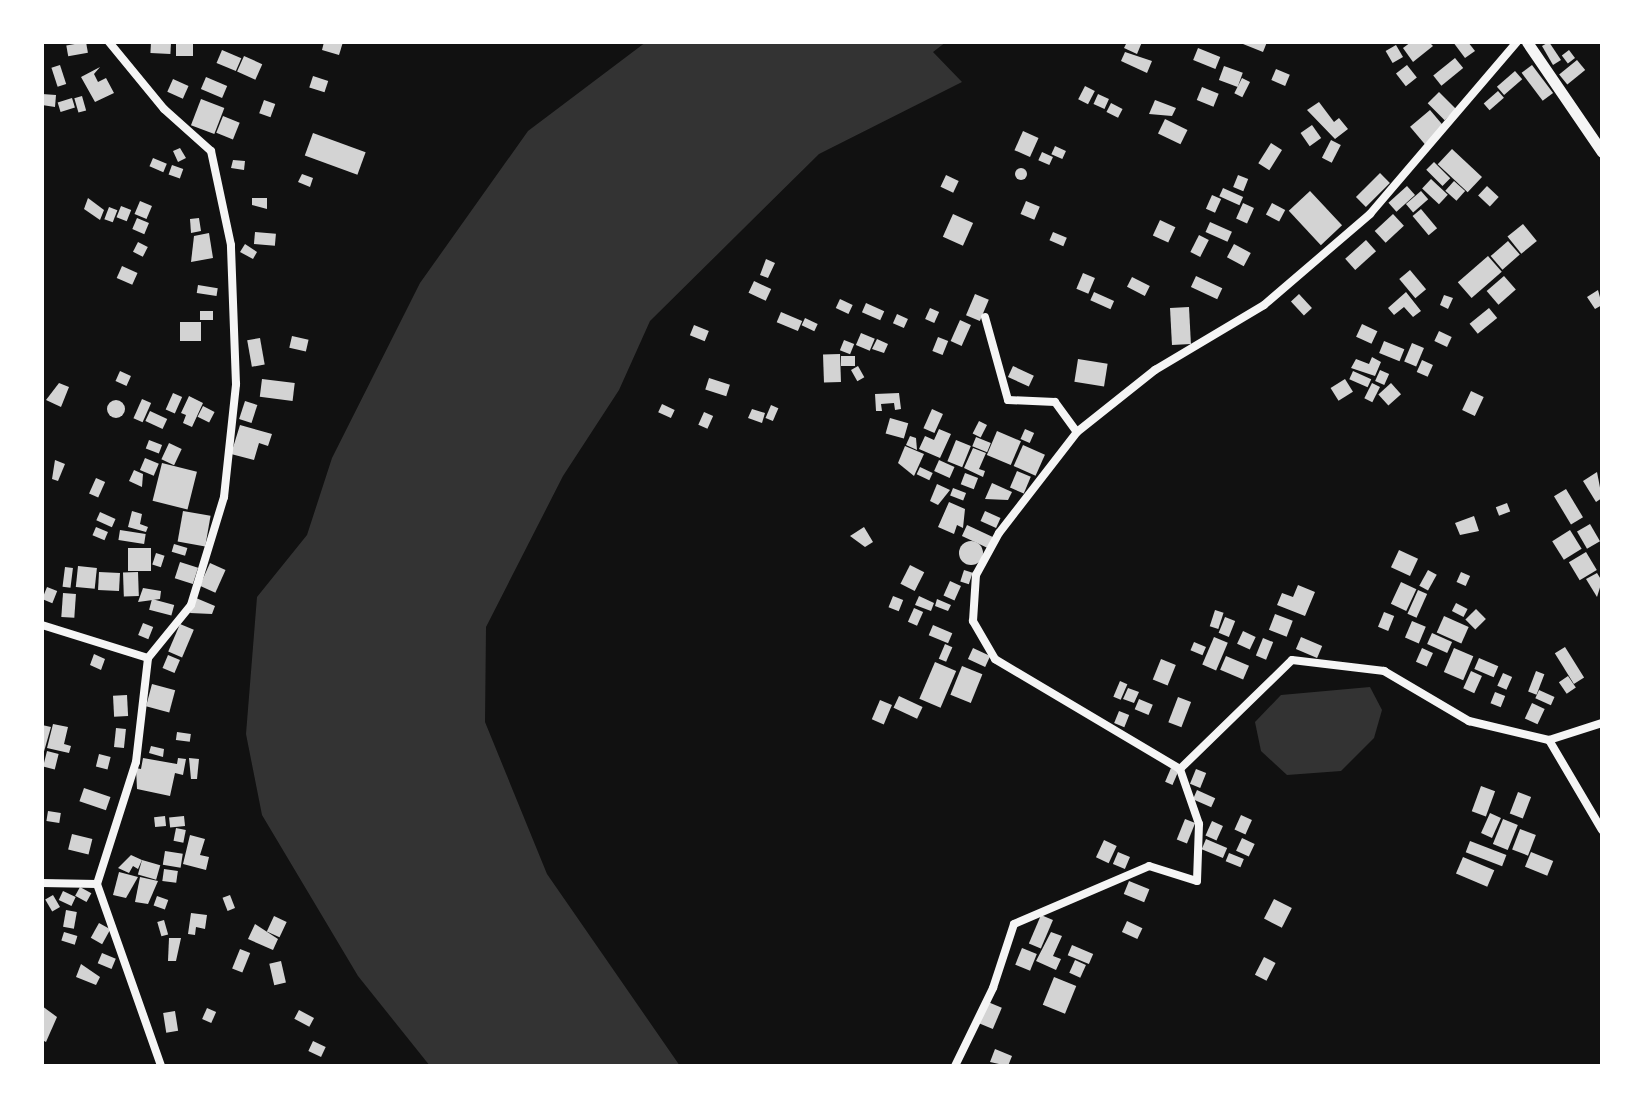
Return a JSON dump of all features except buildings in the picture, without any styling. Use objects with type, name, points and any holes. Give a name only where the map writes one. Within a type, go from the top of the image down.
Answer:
[{"type":"street","points":[[109,42],[164,109],[211,151],[231,245],[236,384],[224,497],[191,605],[148,658],[136,762],[97,884],[161,1066]]},
{"type":"street","points":[[955,1066],[993,988],[1014,924],[1149,866],[1197,881],[1199,824],[1180,769],[995,659],[973,621],[976,575],[983,561],[1077,432],[1155,370],[1264,305],[1370,214],[1517,42]]},
{"type":"street","points":[[1527,42],[1602,152]]},
{"type":"street","points":[[985,317],[1008,400],[1055,402],[1077,432]]},
{"type":"street","points":[[42,625],[148,658]]},
{"type":"street","points":[[1180,769],[1292,660],[1384,671],[1469,721],[1549,740],[1602,723]]},
{"type":"street","points":[[1549,740],[1602,830]]},
{"type":"street","points":[[42,883],[97,884]]},
{"type":"shaded area","points":[[646,42],[946,42],[933,52],[962,82],[819,154],[650,321],[619,390],[563,476],[486,627],[485,722],[547,874],[680,1066],[430,1066],[358,976],[262,815],[246,734],[257,597],[307,535],[332,458],[420,283],[528,131]]},
{"type":"shaded area","points":[[1370,687],[1382,710],[1374,738],[1341,771],[1287,775],[1261,751],[1255,722],[1281,695]]}]
